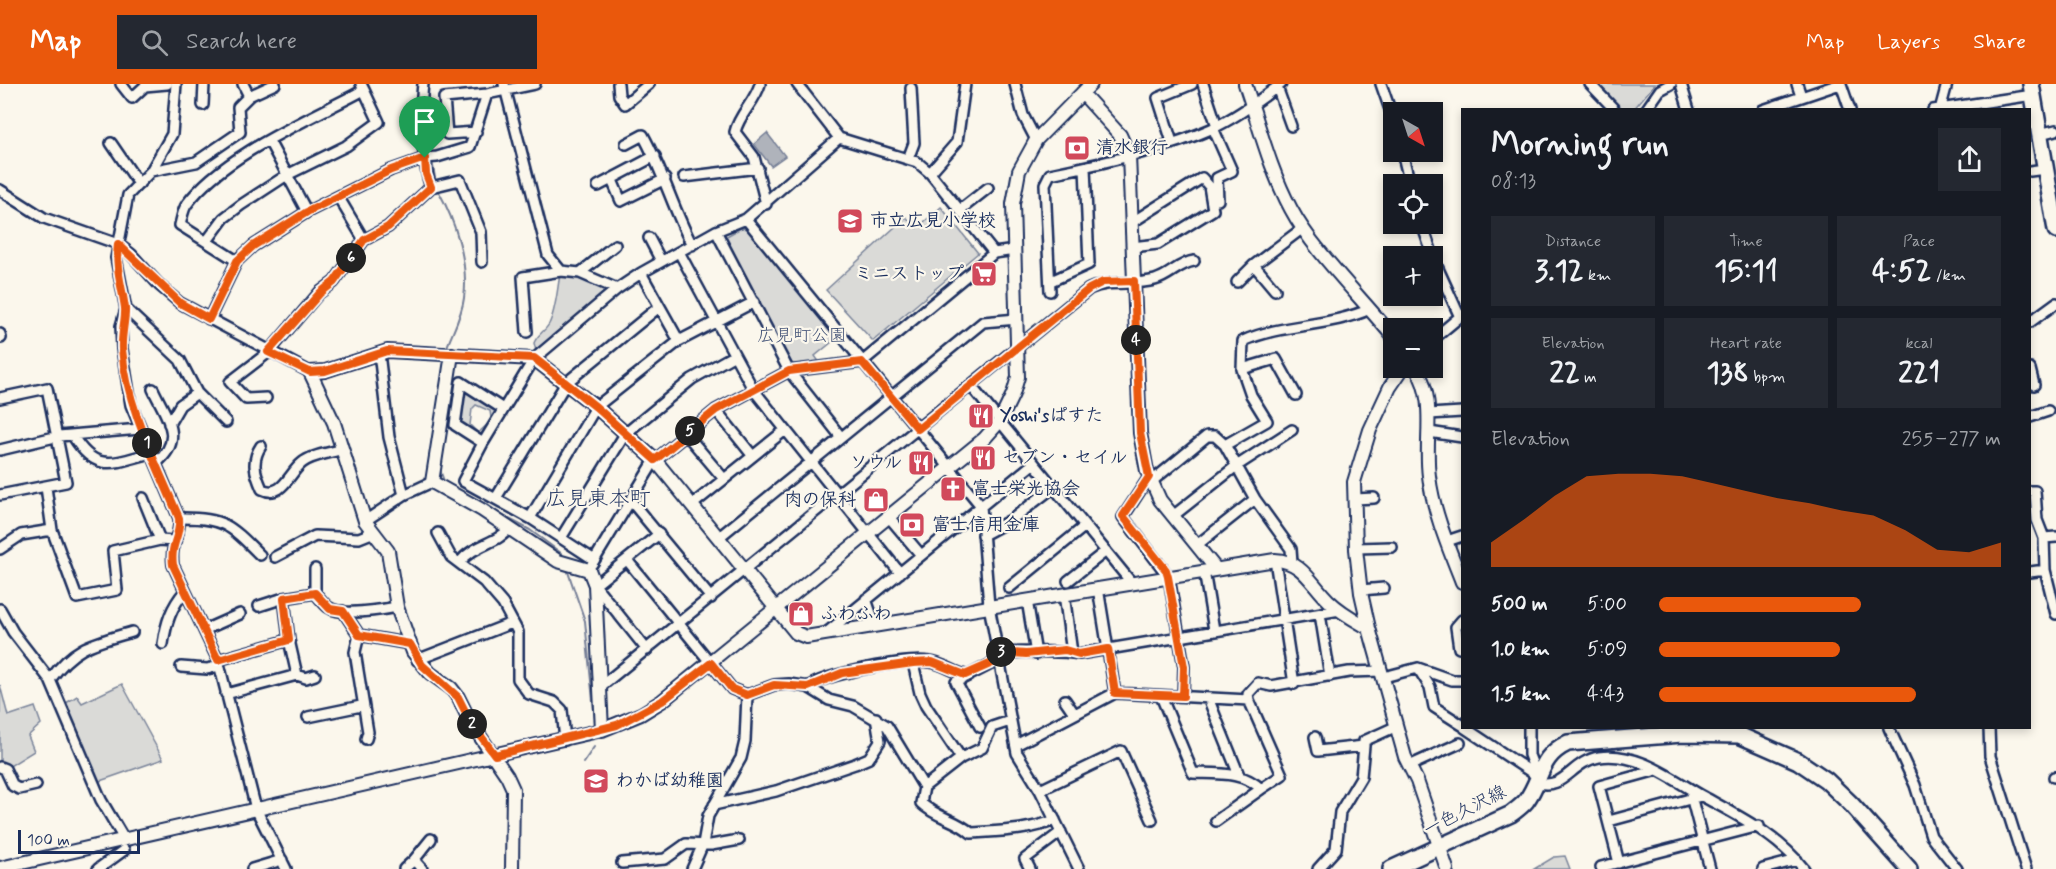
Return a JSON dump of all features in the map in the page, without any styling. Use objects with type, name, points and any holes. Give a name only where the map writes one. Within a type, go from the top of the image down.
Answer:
[{"type":"main road","points":[[2032,90],[2037,170],[2056,231]]},
{"type":"main road","name":"一色久沢線","points":[[1391,869],[1511,814],[1526,801],[1554,749],[1568,742],[1735,731],[1798,761],[1826,780],[1851,804],[1909,869]]},
{"type":"street","points":[[121,84],[132,98],[145,86],[167,84]]},
{"type":"street","points":[[176,84],[172,134],[151,171],[128,195],[124,228],[118,244],[116,258],[126,309],[122,326],[122,349],[131,405],[179,518],[180,530],[173,541],[173,565],[219,663],[256,809],[284,865],[252,869]]},
{"type":"street","points":[[203,105],[204,84]]},
{"type":"street","points":[[243,84],[249,96]]},
{"type":"street","points":[[151,171],[196,162],[231,140],[240,132],[238,107],[249,96],[274,84]]},
{"type":"street","points":[[423,84],[421,98],[429,157],[426,174],[431,187]]},
{"type":"street","points":[[476,132],[447,134],[444,98],[487,94],[505,87],[535,84]]},
{"type":"street","points":[[618,84],[619,95],[625,105],[649,84]]},
{"type":"street","points":[[760,84],[758,93],[737,122],[735,132],[754,157],[766,204]]},
{"type":"street","points":[[797,84],[838,138],[918,162],[930,173],[994,252]]},
{"type":"street","points":[[930,173],[957,141],[965,84]]},
{"type":"street","points":[[1015,84],[1023,115],[1036,140]]},
{"type":"street","points":[[0,868],[124,844],[256,809],[565,740],[602,730],[642,714],[711,663],[777,609],[984,439],[1000,421],[1013,394],[1018,377],[1015,187],[1025,157],[1036,140],[1091,84]]},
{"type":"street","points":[[1172,142],[1158,98],[1191,84]]},
{"type":"street","points":[[1203,84],[1215,127],[1232,171],[1217,178],[1218,200]]},
{"type":"street","points":[[1245,84],[1280,185],[1303,228],[1383,325]]},
{"type":"street","points":[[1381,84],[1387,102]]},
{"type":"street","points":[[1590,84],[1613,108]]},
{"type":"street","points":[[1647,108],[1660,90],[1671,84]]},
{"type":"street","points":[[1681,84],[1688,108]]},
{"type":"street","points":[[1797,84],[1801,96]]},
{"type":"street","points":[[1768,108],[1841,84],[1849,108]]},
{"type":"street","points":[[1938,108],[1947,84]]},
{"type":"street","points":[[1085,167],[1089,264],[1050,286],[1046,178],[1050,174],[1129,155],[1215,127],[1279,86],[1291,126]]},
{"type":"street","points":[[207,241],[224,218],[287,175],[346,146],[379,122],[363,87],[269,141],[206,182],[185,206],[180,225],[237,261]]},
{"type":"street","points":[[505,87],[544,244],[548,255],[561,271]]},
{"type":"street","points":[[908,159],[914,143],[910,88]]},
{"type":"street","points":[[1943,108],[2032,90]]},
{"type":"street","points":[[1082,93],[1120,135],[1129,155],[1140,433],[1150,480],[1173,516],[1197,545],[1210,570],[1214,630]]},
{"type":"street","points":[[209,319],[237,261],[253,246],[307,212],[391,170],[429,157],[470,147],[487,94]]},
{"type":"street","points":[[2036,131],[2056,130]]},
{"type":"street","points":[[626,144],[644,135],[665,178],[675,212],[692,245]]},
{"type":"street","points":[[602,730],[595,585],[591,564],[561,538],[496,498],[463,481],[534,358],[617,289],[640,273],[716,231],[746,219],[766,204],[838,138]]},
{"type":"street","points":[[269,141],[307,212]]},
{"type":"street","points":[[111,143],[138,184]]},
{"type":"street","points":[[598,186],[655,156]]},
{"type":"street","points":[[684,177],[758,168]]},
{"type":"street","points":[[612,180],[621,201],[665,178]]},
{"type":"street","points":[[1131,223],[1202,178],[1209,186],[1212,210],[1158,244],[1132,247]]},
{"type":"street","points":[[266,398],[246,399],[230,382],[268,352],[320,293],[334,282],[364,240],[388,227],[431,187],[460,180],[481,232],[482,262]]},
{"type":"street","points":[[960,210],[988,188]]},
{"type":"street","points":[[0,190],[44,218],[118,244],[180,303],[268,352],[310,372],[325,371],[379,352],[534,358],[596,407],[655,460],[796,633],[806,637],[1275,560],[1292,562],[1340,610],[1369,628]]},
{"type":"street","points":[[339,198],[364,240]]},
{"type":"street","points":[[746,219],[981,506],[989,606],[1017,753],[1040,790],[1079,869]]},
{"type":"street","points":[[1236,282],[1254,265],[1303,228]]},
{"type":"street","points":[[716,231],[789,371],[841,436]]},
{"type":"street","points":[[1425,234],[1435,262],[1461,316],[1443,330]]},
{"type":"street","points":[[649,238],[661,261]]},
{"type":"street","points":[[580,273],[615,245]]},
{"type":"street","points":[[591,564],[655,460],[716,410],[789,371],[862,362],[994,252],[1015,250]]},
{"type":"street","points":[[679,252],[753,389],[784,431],[900,573]]},
{"type":"street","points":[[600,687],[1089,289],[1103,282],[1155,280],[1179,266],[1194,261]]},
{"type":"street","points":[[1254,265],[1275,290]]},
{"type":"street","points":[[527,332],[524,277],[561,271],[580,273],[617,289]]},
{"type":"street","points":[[640,273],[679,341]]},
{"type":"street","points":[[530,518],[596,407],[679,341],[754,302]]},
{"type":"street","points":[[2031,321],[2056,303]]},
{"type":"street","points":[[496,498],[566,383],[659,307]]},
{"type":"street","points":[[126,309],[180,360],[197,393],[225,422]]},
{"type":"street","points":[[1225,445],[1267,421],[1251,395],[1242,369],[1243,341],[1260,334],[1306,324],[1335,322],[1370,309]]},
{"type":"street","points":[[718,538],[982,322],[1017,319]]},
{"type":"street","points":[[379,352],[389,437],[404,495]]},
{"type":"street","points":[[432,482],[452,354]]},
{"type":"street","points":[[561,538],[625,434],[692,379],[734,356]]},
{"type":"street","points":[[1242,369],[1276,359],[1296,395]]},
{"type":"street","points":[[310,372],[334,423],[365,521],[388,551],[397,607],[417,660],[451,688],[471,723],[495,755],[513,789],[512,869]]},
{"type":"street","points":[[2031,373],[2034,385]]},
{"type":"street","points":[[1396,378],[1370,430],[1354,482],[1356,548],[1361,591],[1369,628],[1409,766],[1447,869]]},
{"type":"street","points":[[1421,378],[1427,389],[1429,414],[1428,475],[1447,541],[1461,579]]},
{"type":"street","points":[[483,443],[455,425],[461,382],[503,409]]},
{"type":"street","points":[[971,386],[1131,582]]},
{"type":"street","points":[[0,398],[47,388],[59,436],[66,482],[0,495]]},
{"type":"street","points":[[153,389],[173,436],[169,453],[156,463]]},
{"type":"street","points":[[169,424],[180,405],[197,393]]},
{"type":"street","points":[[716,410],[752,455]]},
{"type":"street","points":[[2031,417],[2048,411]]},
{"type":"street","points":[[1429,414],[1461,412]]},
{"type":"street","points":[[0,450],[59,436],[140,429]]},
{"type":"street","points":[[1173,516],[1235,467],[1292,430]]},
{"type":"street","points":[[692,505],[784,431]]},
{"type":"street","points":[[1429,432],[1461,436]]},
{"type":"street","points":[[686,434],[724,479]]},
{"type":"street","points":[[73,436],[84,453],[93,460],[109,462],[151,453]]},
{"type":"street","points":[[1183,696],[1184,667],[1166,570],[1123,516],[1150,480],[1207,436],[1215,436],[1225,445],[1235,467],[1255,499],[1291,549],[1292,562]]},
{"type":"street","points":[[261,446],[254,456],[255,469],[262,489],[267,492],[280,488],[303,462],[343,449]]},
{"type":"street","points":[[824,634],[1034,463]]},
{"type":"street","points":[[365,521],[404,495],[432,482]]},
{"type":"street","points":[[432,482],[509,528],[532,550],[558,561],[591,564]]},
{"type":"street","points":[[45,487],[52,530],[77,598],[117,590],[113,551],[160,540],[173,541]]},
{"type":"street","points":[[983,535],[1011,520],[1054,487]]},
{"type":"street","points":[[2031,491],[2035,491],[2037,520],[2044,538],[2045,570],[2056,614]]},
{"type":"street","points":[[143,498],[160,540]]},
{"type":"street","points":[[1355,499],[1374,498]]},
{"type":"street","points":[[1197,545],[1255,499]]},
{"type":"street","points":[[630,500],[711,598]]},
{"type":"street","points":[[889,517],[921,555]]},
{"type":"street","points":[[179,518],[214,520],[231,526],[260,555]]},
{"type":"street","points":[[1009,588],[1085,526]]},
{"type":"street","points":[[459,563],[474,547],[504,535],[509,528]]},
{"type":"street","points":[[0,549],[21,535],[52,530]]},
{"type":"street","points":[[275,556],[315,536],[359,538],[374,532]]},
{"type":"street","points":[[438,533],[451,557],[484,582],[503,604],[518,632],[518,679],[529,694],[554,702],[562,710],[565,740]]},
{"type":"street","points":[[595,585],[659,534]]},
{"type":"street","points":[[1447,541],[1461,536]]},
{"type":"street","points":[[2044,538],[2056,537]]},
{"type":"street","points":[[1356,548],[1392,547]]},
{"type":"street","points":[[1068,581],[1106,551]]},
{"type":"street","points":[[627,560],[732,689],[747,695],[774,685],[808,687],[842,673],[913,663],[932,662],[965,675]]},
{"type":"street","points":[[1275,560],[1294,684]]},
{"type":"street","points":[[315,569],[315,593],[330,609],[372,612],[397,607]]},
{"type":"street","points":[[2031,572],[2045,570]]},
{"type":"street","points":[[595,585],[647,650]]},
{"type":"street","points":[[1098,588],[1115,693]]},
{"type":"street","points":[[1361,591],[1384,588]]},
{"type":"street","points":[[163,644],[166,623],[174,603],[185,591]]},
{"type":"street","points":[[259,606],[284,598],[315,593]]},
{"type":"street","points":[[1064,594],[1072,652]]},
{"type":"street","points":[[284,598],[289,640],[297,675]]},
{"type":"street","points":[[866,599],[875,626]]},
{"type":"street","points":[[1028,600],[1036,654]]},
{"type":"street","points":[[0,609],[13,632],[50,680],[101,800],[124,844]]},
{"type":"street","points":[[980,727],[956,682],[998,656],[1065,650],[1079,654],[1340,610]]},
{"type":"street","points":[[343,611],[359,635],[410,644]]},
{"type":"street","points":[[204,630],[240,614]]},
{"type":"street","points":[[1320,614],[1330,676]]},
{"type":"street","points":[[1459,648],[1456,627],[1461,621]]},
{"type":"street","points":[[417,660],[512,623]]},
{"type":"street","points":[[50,680],[71,654],[87,645],[132,633]]},
{"type":"street","points":[[359,635],[355,652],[361,706],[368,732],[366,739]]},
{"type":"street","points":[[181,667],[207,669],[289,640]]},
{"type":"street","points":[[913,663],[920,693],[926,706],[961,758]]},
{"type":"street","points":[[1418,668],[1430,687],[1434,707],[1461,724]]},
{"type":"street","points":[[1216,822],[1282,775],[1249,700],[1248,694],[1258,683],[1271,686],[1294,684],[1349,672],[1383,674],[1418,668],[1452,680],[1461,680]]},
{"type":"street","points":[[226,694],[297,675],[306,678],[315,675]]},
{"type":"street","points":[[808,687],[829,700],[853,706],[863,714],[876,718],[887,726],[924,787]]},
{"type":"street","points":[[1016,745],[1115,693],[1249,700]]},
{"type":"street","points":[[692,869],[703,844],[708,816],[741,758],[745,741],[747,695]]},
{"type":"street","points":[[1161,696],[1193,773],[1239,775],[1254,781],[1261,789]]},
{"type":"street","points":[[1208,698],[1239,775]]},
{"type":"street","points":[[1065,700],[1074,713]]},
{"type":"street","points":[[308,717],[361,706]]},
{"type":"street","points":[[714,805],[776,791],[869,758],[880,741],[876,718]]},
{"type":"street","points":[[1010,721],[992,727],[982,748],[961,758],[924,787],[921,803],[936,816],[959,822],[972,833],[1016,831],[1037,827],[1055,820]]},
{"type":"street","points":[[1318,869],[1336,849],[1340,812],[1361,777],[1365,759],[1364,741],[1397,726]]},
{"type":"street","points":[[1468,729],[1547,786],[1556,785],[1587,761],[1600,757],[1635,760],[1759,826],[1804,869]]},
{"type":"street","points":[[1529,729],[1529,755],[1536,779]]},
{"type":"street","points":[[1889,729],[1915,785],[1931,836],[1957,869]]},
{"type":"street","points":[[1989,729],[1990,756],[2000,778],[2026,869]]},
{"type":"street","points":[[1315,737],[1318,751],[1364,746]]},
{"type":"street","points":[[1409,766],[1460,743]]},
{"type":"street","points":[[1040,790],[1121,751],[1152,820]]},
{"type":"street","points":[[0,767],[5,769],[13,786],[19,789],[36,785]]},
{"type":"street","points":[[1619,863],[1599,786],[1657,770]]},
{"type":"street","points":[[1689,787],[1710,869]]},
{"type":"street","points":[[1609,821],[1701,796]]},
{"type":"street","points":[[1602,869],[1759,826]]},
{"type":"street","points":[[1030,869],[1025,859],[1061,832]]},
{"type":"street","points":[[404,869],[431,839]]},
{"type":"street","points":[[622,863],[665,859],[686,844],[739,840]]},
{"type":"street","points":[[98,869],[124,844]]},
{"type":"street","points":[[414,860],[422,869]]},
{"type":"street","points":[[1764,869],[1797,860]]},
{"type":"green space","points":[[1595,84],[1655,84],[1635,108],[1619,108]]},
{"type":"green space","points":[[941,207],[978,253],[873,341],[826,290],[906,217],[917,228]]},
{"type":"green space","name":"広見町公園","points":[[741,228],[748,229],[837,338],[815,356],[820,363],[790,364],[724,242],[725,237]]},
{"type":"green space","points":[[570,273],[613,289],[536,351],[534,343],[549,324],[553,313],[560,275]]},
{"type":"green space","points":[[462,386],[501,410],[495,420],[491,418],[490,411],[476,405],[472,409],[470,425],[478,433],[490,422],[493,423],[482,442],[457,424]]},
{"type":"green space","points":[[122,684],[163,759],[97,782],[63,705],[77,696],[82,703]]},
{"type":"green space","points":[[0,685],[8,716],[35,707],[41,724],[28,736],[34,751],[5,769],[0,767]]},
{"type":"green space","points":[[1565,856],[1570,869],[1534,869],[1554,857]]},
{"type":"shaded area","points":[[767,133],[785,156],[771,166],[754,144]]},
{"type":"waterway","points":[[427,95],[431,155]]},
{"type":"waterway","points":[[432,160],[436,184]]},
{"type":"waterway","points":[[438,190],[455,228],[464,270],[463,304],[447,347],[450,349]]},
{"type":"waterway","points":[[441,461],[452,393]]},
{"type":"waterway","points":[[440,470],[445,484]]},
{"type":"waterway","points":[[494,511],[530,530],[561,553],[563,558]]},
{"type":"waterway","points":[[567,569],[585,621],[595,721]]},
{"type":"waterway","points":[[583,763],[594,747]]},
{"type":"place","name":"清水銀行","points":[[1077,148]]},
{"type":"place","name":"市立広見小学校","points":[[850,221]]},
{"type":"place","name":"ミニストップ","points":[[984,274]]},
{"type":"place","name":"Yoshi'sぱすた","points":[[981,416]]},
{"type":"place","name":"セブン・セイル","points":[[983,458]]},
{"type":"place","name":"ソウル","points":[[921,463]]},
{"type":"place","name":"富士栄光協会","points":[[953,489]]},
{"type":"place","name":"肉の保科","points":[[876,500]]},
{"type":"place","name":"富士信用金庫","points":[[912,525]]},
{"type":"place","name":"ふわふわ","points":[[801,614]]},
{"type":"place","name":"わかば幼稚園","points":[[596,781]]},
{"type":"district","name":"広見東本町","points":[[598,499]]},
{"type":"route","points":[[425,158],[426,174],[431,187],[413,201],[405,213],[388,227],[364,240],[334,282],[320,293],[268,352],[310,372],[325,371],[387,351],[534,358],[546,365],[596,407],[655,460],[716,410],[789,371],[862,362],[918,429],[1089,289],[1103,282],[1134,281],[1140,433],[1149,477],[1123,516],[1166,570],[1184,667],[1183,696],[1115,693],[1108,649],[1079,654],[1065,650],[1026,654],[997,652],[999,660],[965,675],[932,662],[913,663],[842,673],[808,687],[789,684],[774,685],[747,695],[732,689],[711,663],[662,701],[642,714],[617,725],[565,740],[495,755],[471,723],[458,697],[451,688],[417,660],[410,644],[359,635],[343,611],[330,609],[315,593],[284,598],[289,640],[218,660],[173,565],[171,550],[173,541],[180,530],[179,518],[131,405],[122,349],[122,326],[126,309],[121,294],[116,258],[118,244],[180,303],[209,319],[237,261],[253,246],[307,212],[391,170],[425,158]]}]
